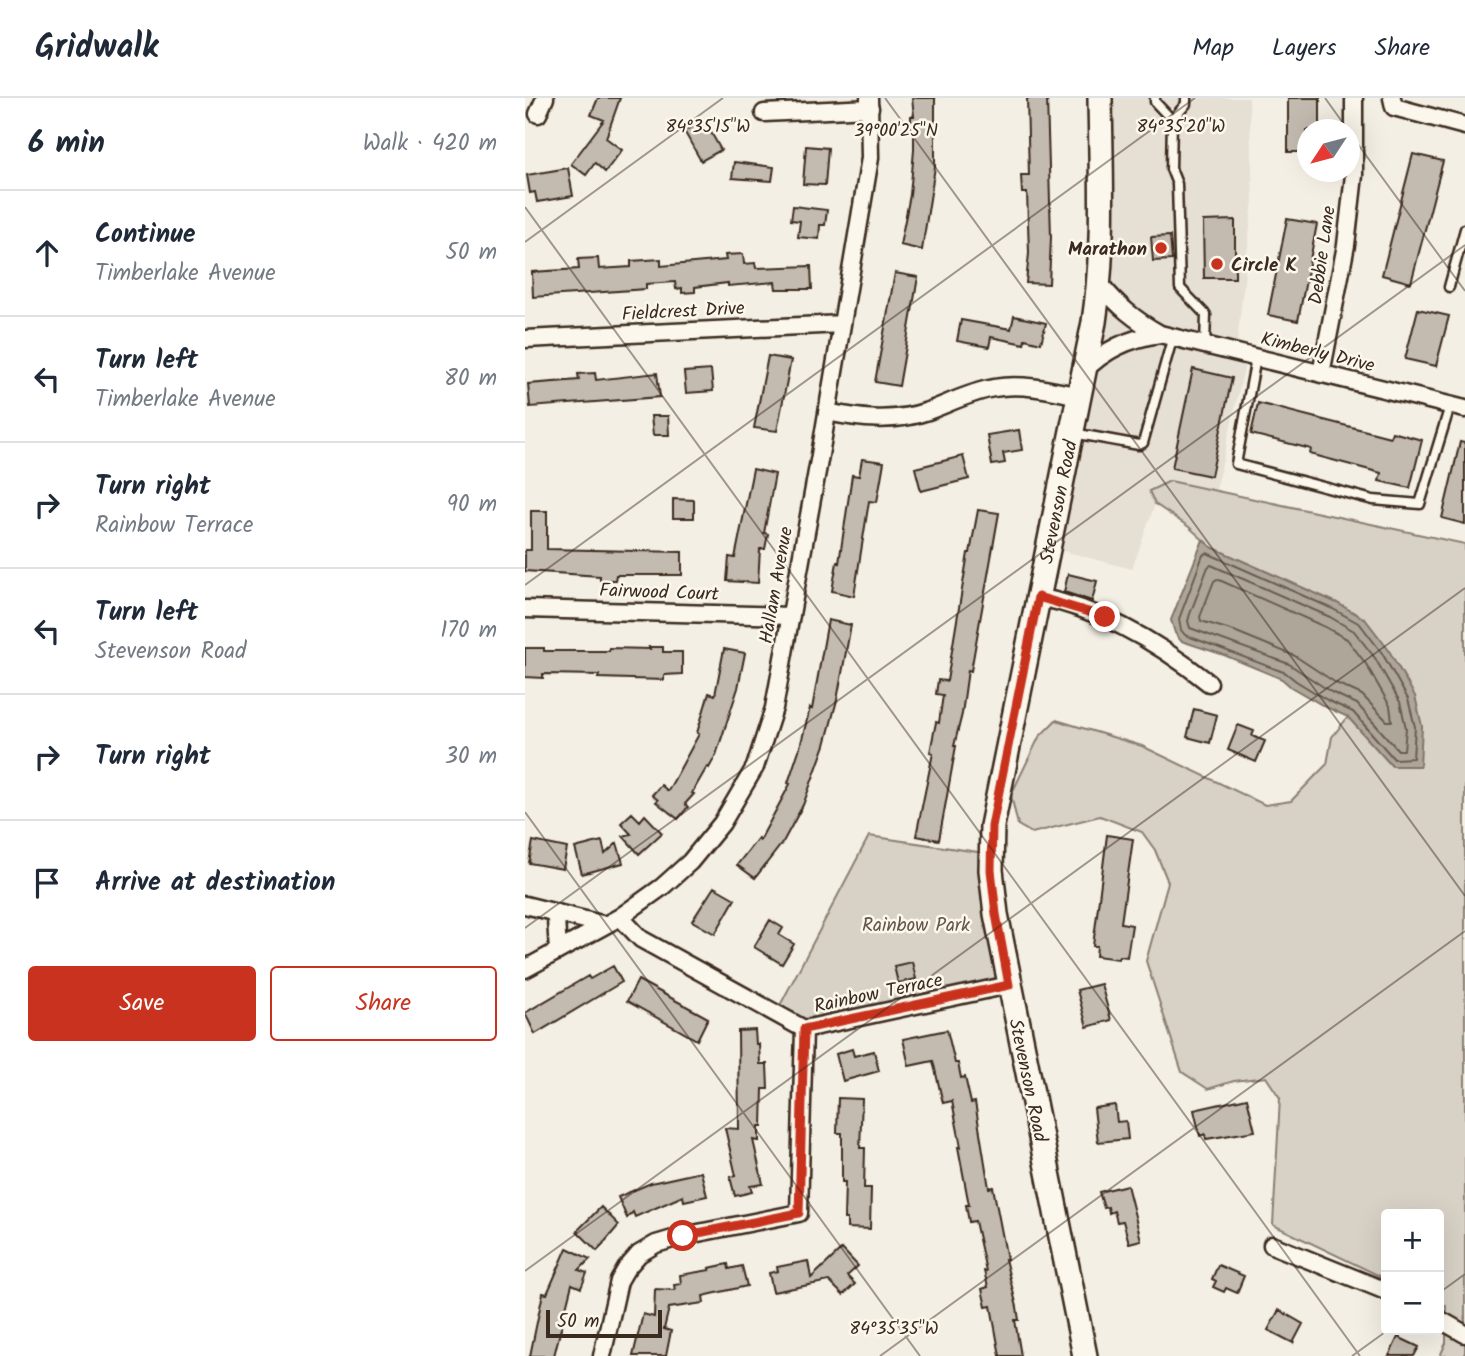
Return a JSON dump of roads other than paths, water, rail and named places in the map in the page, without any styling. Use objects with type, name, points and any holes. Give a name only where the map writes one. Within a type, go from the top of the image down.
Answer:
[{"type":"main road","name":"Stevenson Road","points":[[1085,1356],[1009,985],[991,870],[992,826],[1100,284],[1100,98]]},
{"type":"street","points":[[538,114],[545,98]]},
{"type":"street","name":"Debbie Lane","points":[[1321,374],[1338,296],[1354,175],[1354,98]]},
{"type":"street","points":[[1393,102],[1465,126]]},
{"type":"street","points":[[764,113],[870,103]]},
{"type":"street","name":"Hallam Avenue","points":[[525,969],[613,921],[662,887],[689,862],[722,823],[748,782],[774,708],[791,616],[870,158],[870,103]]},
{"type":"street","name":"Kimberly Drive","points":[[1100,284],[1118,306],[1136,321],[1166,335],[1461,408]]},
{"type":"street","name":"Fieldcrest Drive","points":[[525,339],[842,324]]},
{"type":"street","name":"Kimberly Drive","points":[[1084,372],[1103,355],[1125,342],[1166,335]]},
{"type":"street","points":[[827,412],[857,418],[889,419],[925,412],[969,394],[1010,386],[1037,387],[1079,396]]},
{"type":"street","points":[[1038,597],[1105,617],[1143,637],[1209,683]]},
{"type":"street","name":"Fairwood Court","points":[[525,609],[791,616]]},
{"type":"street","points":[[525,905],[553,914],[613,921]]},
{"type":"street","points":[[553,914],[556,919],[558,951]]},
{"type":"street","name":"Rainbow Terrace","points":[[613,921],[804,1029],[1009,985]]},
{"type":"street","points":[[602,1356],[619,1281],[639,1254],[656,1244],[683,1236],[799,1213],[804,1029]]},
{"type":"street","points":[[1272,1245],[1381,1289]]},
{"type":"street","points":[[1444,1323],[1465,1334]]},
{"type":"lane","points":[[1155,98],[1155,102],[1172,120]]},
{"type":"lane","points":[[1186,98],[1186,104],[1172,120],[1171,169],[1177,184],[1180,288],[1206,314],[1205,344]]},
{"type":"lane","points":[[1449,287],[1465,229]]},
{"type":"lane","points":[[1072,433],[1139,445],[1143,443],[1166,335]]},
{"type":"lane","points":[[1256,358],[1236,464],[1373,500],[1420,504],[1461,408]]},
{"type":"water","points":[[1203,540],[1211,547],[1337,603],[1365,619],[1388,649],[1415,696],[1422,726],[1420,766],[1392,766],[1348,717],[1291,687],[1282,679],[1181,641],[1171,620]]},
{"type":"place","name":"Marathon","points":[[1161,248]]},
{"type":"place","name":"Circle K","points":[[1217,264]]},
{"type":"park label","name":"Rainbow Park","points":[[916,924]]}]
